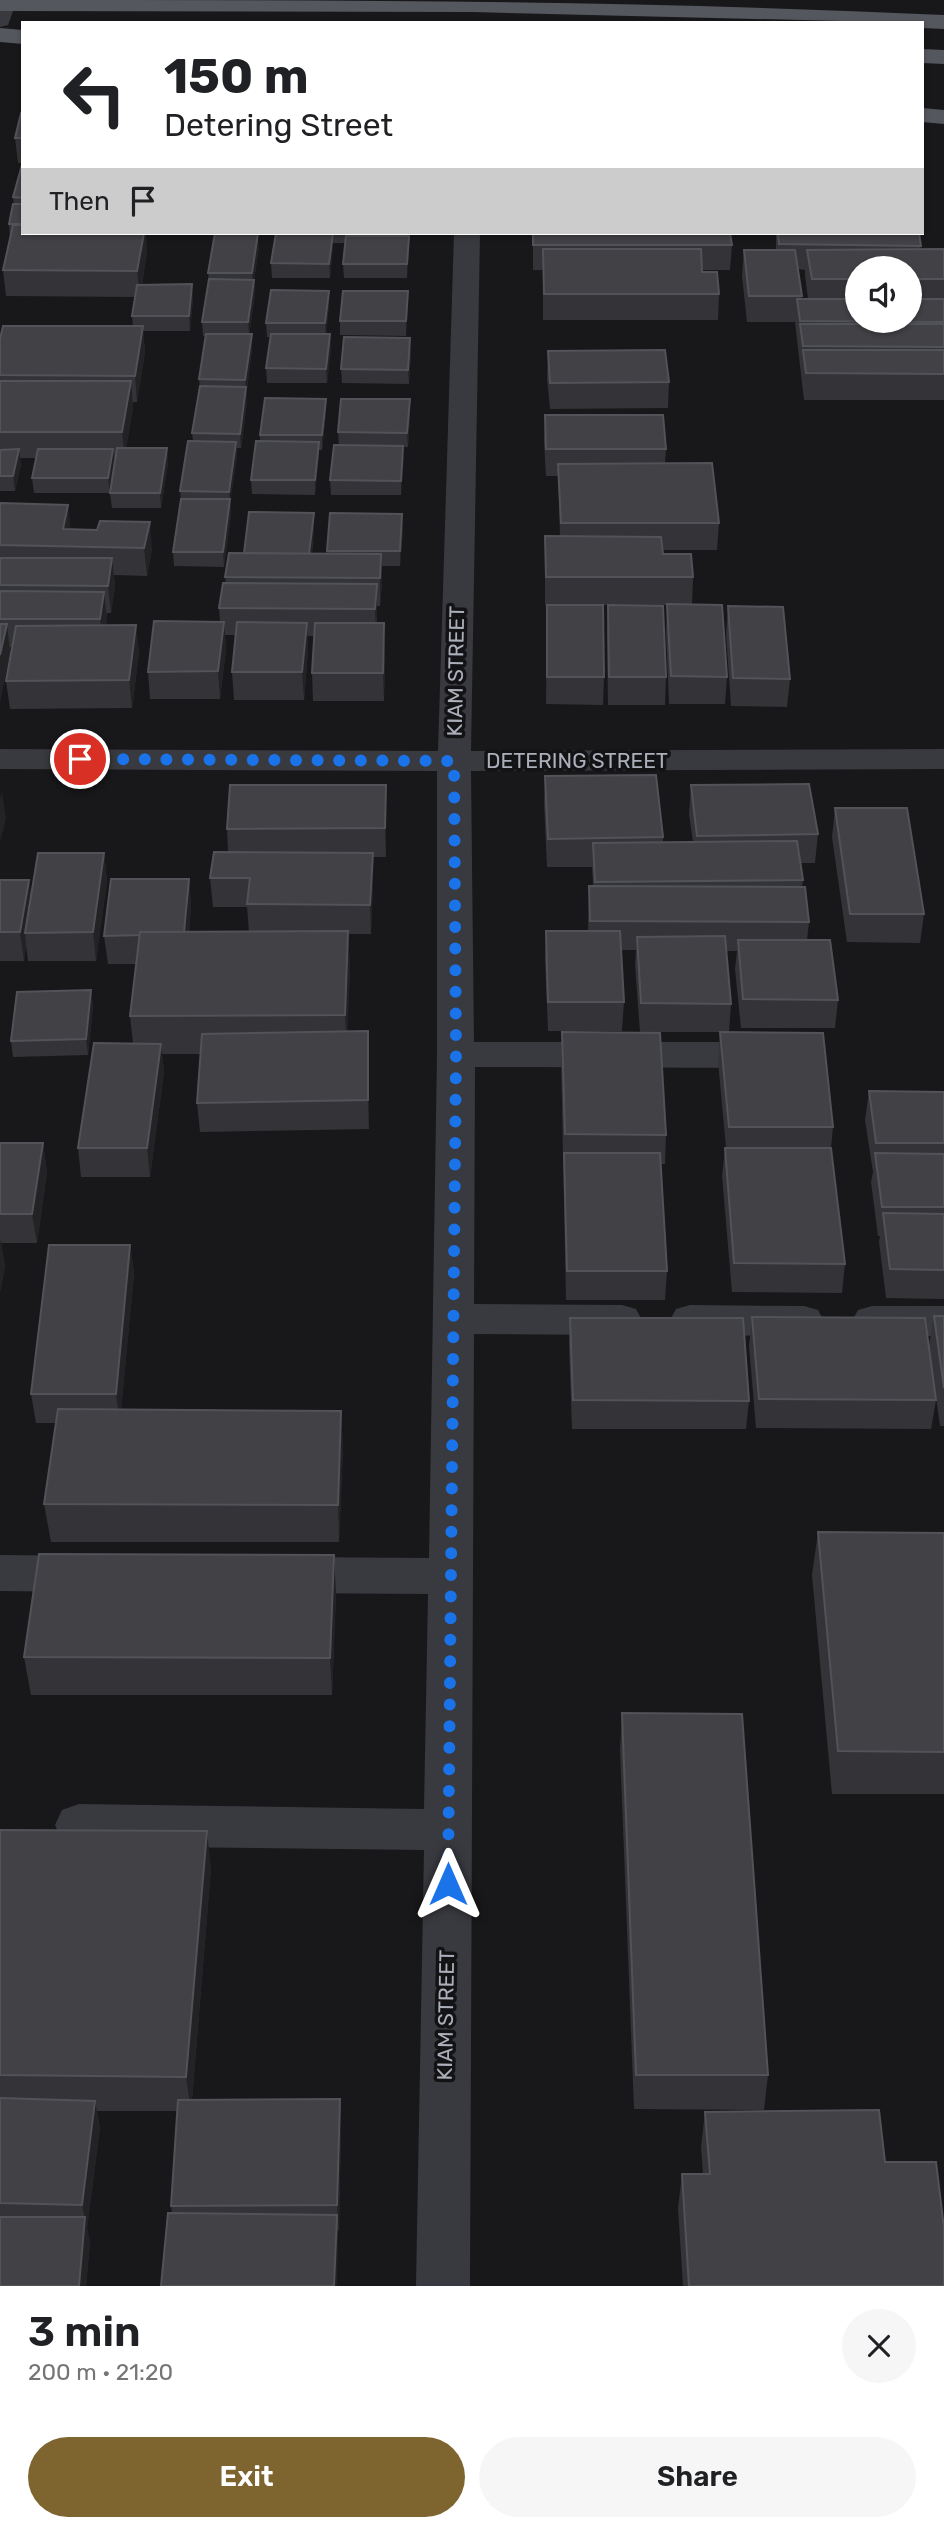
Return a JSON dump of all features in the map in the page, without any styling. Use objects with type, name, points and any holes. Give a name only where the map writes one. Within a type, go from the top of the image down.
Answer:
[{"type":"main road","points":[[3,7],[49,0]]},
{"type":"main road","points":[[3,7],[629,5],[829,13],[944,22]]},
{"type":"main road","points":[[0,35],[21,35]]},
{"type":"main road","points":[[924,55],[944,57]]},
{"type":"main road","points":[[924,115],[944,117]]},
{"type":"street","name":"KIAM STREET","points":[[443,2286],[456,1054],[454,761],[467,235]]},
{"type":"street","name":"DETERING STREET","points":[[0,759],[944,759]]},
{"type":"street","points":[[456,1054],[800,1055]]},
{"type":"street","points":[[453,1319],[944,1321]]},
{"type":"street","points":[[0,1573],[122,1574]]},
{"type":"street","points":[[244,1574],[450,1576]]},
{"type":"street","points":[[79,1825],[448,1830]]},
{"type":"building","points":[[21,113],[21,138],[15,138]]},
{"type":"building","points":[[21,168],[21,198],[13,197]]},
{"type":"building","points":[[13,204],[21,204],[21,224],[9,224]]},
{"type":"building","points":[[13,225],[21,225],[21,235],[144,235],[137,271],[3,270]]},
{"type":"building","points":[[215,235],[258,235],[252,273],[208,273]]},
{"type":"building","points":[[276,235],[333,235],[329,264],[271,263]]},
{"type":"building","points":[[533,235],[730,235],[732,245],[533,245]]},
{"type":"building","points":[[778,235],[919,235],[921,246],[779,244]]},
{"type":"building","points":[[346,236],[409,236],[407,264],[343,264]]},
{"type":"building","points":[[543,249],[701,249],[702,272],[717,272],[719,294],[544,294]]},
{"type":"building","points":[[944,249],[944,279],[922,279],[922,256],[845,256],[845,279],[812,279],[807,250]]},
{"type":"building","points":[[744,250],[795,250],[802,296],[749,296]]},
{"type":"building","points":[[209,279],[254,280],[248,322],[202,322]]},
{"type":"building","points":[[192,284],[189,316],[132,316],[137,285]]},
{"type":"building","points":[[271,290],[329,291],[325,323],[266,323]]},
{"type":"building","points":[[343,291],[408,291],[406,321],[340,321]]},
{"type":"building","points":[[797,299],[845,299],[845,321],[800,321]]},
{"type":"building","points":[[922,299],[944,299],[944,322],[922,322]]},
{"type":"building","points":[[800,324],[845,324],[845,333],[922,333],[922,324],[944,324],[944,347],[803,346]]},
{"type":"building","points":[[3,326],[143,326],[135,376],[0,375],[0,339]]},
{"type":"building","points":[[206,334],[252,334],[245,380],[199,379]]},
{"type":"building","points":[[271,334],[330,334],[326,369],[266,368]]},
{"type":"building","points":[[344,337],[410,338],[408,370],[341,369]]},
{"type":"building","points":[[665,350],[669,382],[550,383],[548,351]]},
{"type":"building","points":[[803,350],[944,350],[944,374],[806,373]]},
{"type":"building","points":[[0,381],[131,381],[122,432],[0,432]]},
{"type":"building","points":[[200,386],[246,387],[240,434],[192,433]]},
{"type":"building","points":[[265,398],[326,399],[322,435],[260,435]]},
{"type":"building","points":[[341,399],[410,399],[407,433],[338,432]]},
{"type":"building","points":[[545,415],[663,415],[666,449],[546,449]]},
{"type":"building","points":[[188,441],[236,442],[229,492],[180,491]]},
{"type":"building","points":[[256,441],[319,442],[315,480],[251,480]]},
{"type":"building","points":[[334,445],[403,446],[401,481],[330,480]]},
{"type":"building","points":[[117,448],[167,448],[160,493],[110,493]]},
{"type":"building","points":[[19,449],[13,476],[0,476],[0,450]]},
{"type":"building","points":[[38,449],[113,449],[108,478],[32,478]]},
{"type":"building","points":[[712,463],[719,523],[561,523],[558,464]]},
{"type":"building","points":[[181,499],[230,499],[223,552],[173,552]]},
{"type":"building","points":[[0,503],[68,505],[63,529],[97,530],[100,521],[150,522],[144,548],[0,545]]},
{"type":"building","points":[[249,512],[314,513],[309,554],[244,553]]},
{"type":"building","points":[[330,513],[402,514],[400,551],[327,551]]},
{"type":"building","points":[[545,536],[661,537],[663,554],[691,554],[693,577],[546,577]]},
{"type":"building","points":[[229,553],[381,554],[380,578],[225,577]]},
{"type":"building","points":[[0,558],[112,558],[108,586],[0,585]]},
{"type":"building","points":[[223,583],[377,584],[375,609],[219,608]]},
{"type":"building","points":[[0,591],[104,592],[100,619],[0,619]]},
{"type":"building","points":[[667,604],[722,605],[727,677],[671,676]]},
{"type":"building","points":[[547,605],[603,605],[604,677],[547,677]]},
{"type":"building","points":[[608,605],[663,606],[666,677],[609,677]]},
{"type":"building","points":[[728,606],[783,607],[790,679],[733,678]]},
{"type":"building","points":[[154,621],[224,622],[218,671],[148,672]]},
{"type":"building","points":[[237,622],[307,623],[302,672],[232,672]]},
{"type":"building","points":[[315,623],[384,623],[383,673],[312,673]]},
{"type":"building","points":[[0,624],[7,624],[0,655]]},
{"type":"building","points":[[136,625],[129,680],[6,681],[16,626]]},
{"type":"building","points":[[656,775],[663,837],[548,839],[545,776]]},
{"type":"building","points":[[809,784],[818,834],[697,836],[691,785]]},
{"type":"building","points":[[230,785],[386,785],[385,828],[227,829]]},
{"type":"building","points":[[835,808],[907,808],[924,914],[850,914]]},
{"type":"building","points":[[797,841],[803,880],[595,882],[593,843]]},
{"type":"building","points":[[214,852],[373,853],[370,905],[247,904],[250,878],[210,878]]},
{"type":"building","points":[[38,853],[104,853],[93,932],[25,933]]},
{"type":"building","points":[[111,879],[189,879],[184,932],[140,932],[140,935],[104,936]]},
{"type":"building","points":[[0,880],[29,880],[20,932],[0,932]]},
{"type":"building","points":[[589,886],[805,887],[809,922],[590,921]]},
{"type":"building","points":[[348,931],[345,1015],[130,1016],[140,932]]},
{"type":"building","points":[[546,931],[620,931],[624,1002],[548,1002]]},
{"type":"building","points":[[725,936],[731,1004],[641,1003],[637,937]]},
{"type":"building","points":[[738,940],[830,940],[838,1000],[743,999]]},
{"type":"building","points":[[91,990],[86,1039],[11,1041],[17,992]]},
{"type":"building","points":[[368,1031],[368,1100],[197,1103],[202,1034]]},
{"type":"building","points":[[562,1032],[660,1033],[666,1135],[565,1134]]},
{"type":"building","points":[[720,1032],[823,1033],[833,1127],[729,1127]]},
{"type":"building","points":[[94,1043],[161,1044],[147,1148],[78,1148]]},
{"type":"building","points":[[869,1091],[944,1092],[944,1143],[876,1143]]},
{"type":"building","points":[[0,1143],[43,1143],[32,1214],[0,1214]]},
{"type":"building","points":[[725,1148],[831,1148],[845,1264],[734,1263]]},
{"type":"building","points":[[564,1153],[660,1153],[667,1271],[567,1271]]},
{"type":"building","points":[[875,1153],[944,1154],[944,1207],[882,1207]]},
{"type":"building","points":[[883,1213],[944,1214],[944,1270],[890,1269]]},
{"type":"building","points":[[49,1245],[130,1245],[116,1394],[31,1394]]},
{"type":"building","points":[[934,1316],[944,1316],[944,1388]]},
{"type":"building","points":[[752,1317],[925,1318],[936,1400],[759,1399]]},
{"type":"building","points":[[570,1318],[743,1318],[749,1401],[573,1400]]},
{"type":"building","points":[[58,1409],[341,1411],[338,1505],[44,1504]]},
{"type":"building","points":[[818,1532],[944,1533],[944,1752],[838,1751]]},
{"type":"building","points":[[39,1554],[334,1555],[330,1658],[24,1657]]},
{"type":"building","points":[[622,1713],[742,1714],[768,2075],[636,2075]]},
{"type":"building","points":[[0,1830],[207,1831],[186,2077],[0,2075]]},
{"type":"building","points":[[0,2098],[95,2101],[82,2205],[0,2203]]},
{"type":"building","points":[[340,2099],[337,2205],[171,2206],[178,2100]]},
{"type":"building","points":[[879,2110],[885,2162],[936,2162],[944,2228],[944,2286],[689,2286],[682,2174],[710,2174],[705,2112]]},
{"type":"building","points":[[168,2213],[337,2215],[334,2286],[161,2286]]},
{"type":"building","points":[[0,2217],[85,2217],[79,2286],[0,2286]]},
{"type":"route","points":[[80,759],[454,761],[456,1054],[448,1884]]}]
